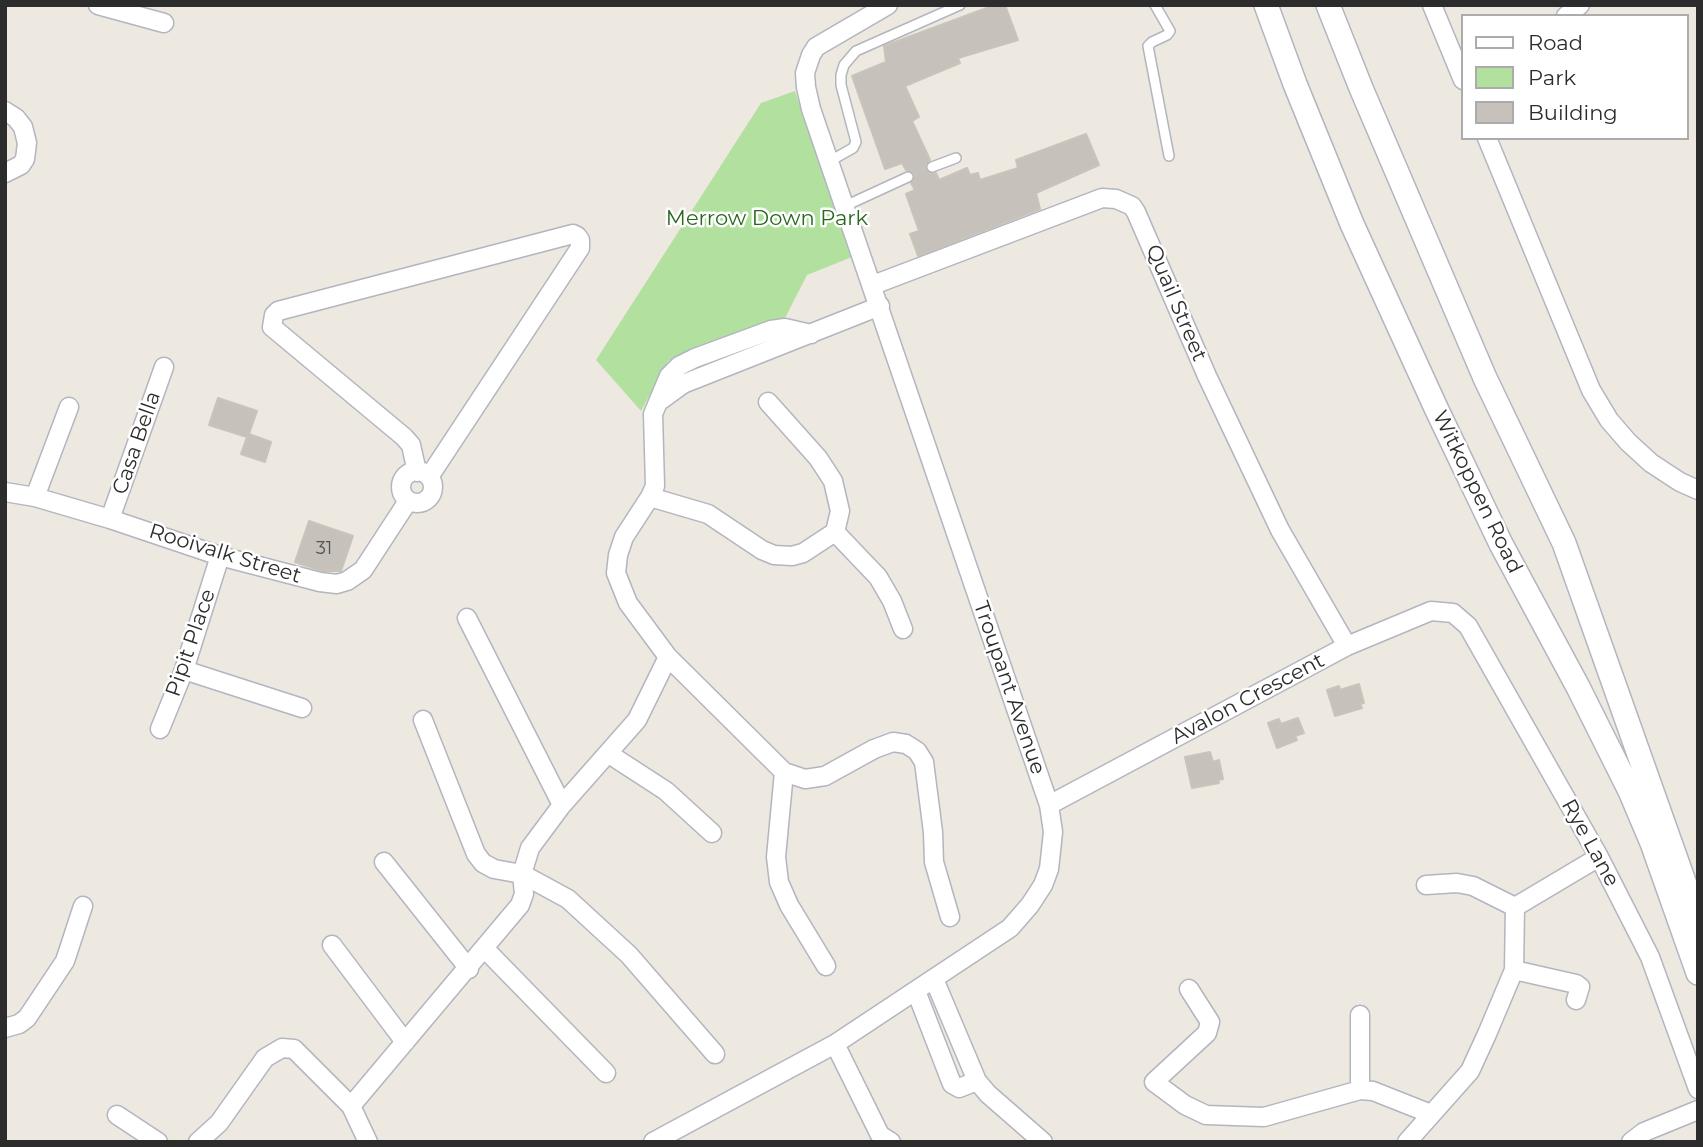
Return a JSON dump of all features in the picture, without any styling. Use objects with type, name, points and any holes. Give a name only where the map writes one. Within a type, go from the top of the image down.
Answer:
[{"type":"main road","name":"Witkoppen Road","points":[[1266,5],[1352,224],[1436,408],[1501,544],[1630,791],[1698,973]]},
{"type":"main road","points":[[1328,5],[1360,88],[1485,378],[1571,561],[1698,921]]},
{"type":"street","points":[[98,5],[164,23]]},
{"type":"street","points":[[846,30],[888,5]]},
{"type":"street","points":[[1432,5],[1460,61]]},
{"type":"street","name":"Troupant Avenue","points":[[653,1142],[835,1044],[1010,928],[1031,905],[1049,869],[1053,832],[1049,805],[811,109],[805,73],[811,55],[816,47],[846,30]]},
{"type":"street","points":[[5,111],[23,127],[27,143],[25,159],[5,173]]},
{"type":"street","points":[[1488,140],[1591,390],[1609,420],[1650,463],[1698,490]]},
{"type":"street","name":"Quail Street","points":[[873,285],[1102,198],[1116,199],[1132,206],[1280,530],[1347,646]]},
{"type":"street","points":[[573,234],[580,242],[580,248],[423,474],[411,445],[272,327],[274,315],[278,311],[573,234]]},
{"type":"street","points":[[880,306],[811,334],[786,328],[771,330],[695,358],[679,366],[669,376],[653,414],[655,486],[624,537],[616,573],[628,603],[668,657],[784,772],[805,779],[825,776],[874,749],[893,742],[906,744],[917,751],[924,762],[934,862],[950,917]]},
{"type":"street","name":"Casa Bella","points":[[110,519],[164,367]]},
{"type":"street","points":[[650,497],[708,514],[774,555],[792,556],[803,553],[835,532],[840,511],[833,481],[824,465],[768,402]]},
{"type":"street","points":[[35,498],[69,407]]},
{"type":"street","name":"Rooivalk Street","points":[[5,492],[110,519],[220,556],[337,584],[363,570],[408,501],[402,491],[402,483],[409,474],[423,474]]},
{"type":"street","points":[[835,532],[878,577],[892,601],[903,629]]},
{"type":"street","name":"Pipit Place","points":[[160,729],[184,670],[220,556]]},
{"type":"street","name":"Avalon Crescent","points":[[1049,805],[1347,646],[1431,611],[1453,612]]},
{"type":"street","name":"Rye Lane","points":[[1453,612],[1468,626],[1599,857],[1650,957],[1698,1089]]},
{"type":"street","points":[[467,618],[562,805]]},
{"type":"street","points":[[351,1106],[522,902],[522,874],[530,848],[562,805],[641,714],[668,657]]},
{"type":"street","points":[[184,670],[302,708]]},
{"type":"street","points":[[423,720],[476,854],[483,863],[494,869],[522,874],[568,899],[655,983],[715,1054]]},
{"type":"street","points":[[609,754],[666,791],[712,834]]},
{"type":"street","points":[[784,772],[776,858],[779,882],[789,905],[826,967]]},
{"type":"street","points":[[1515,907],[1599,857]]},
{"type":"street","points":[[384,862],[468,969]]},
{"type":"street","points":[[1426,885],[1457,883],[1473,886],[1515,907]]},
{"type":"street","points":[[5,1028],[19,1024],[27,1018],[65,961],[83,906]]},
{"type":"street","points":[[1407,1142],[1470,1071],[1514,970],[1515,907]]},
{"type":"street","points":[[332,945],[405,1042]]},
{"type":"street","points":[[485,949],[606,1073]]},
{"type":"street","points":[[1514,970],[1578,985],[1580,987],[1576,1000]]},
{"type":"street","points":[[934,979],[977,1081],[1043,1142]]},
{"type":"street","points":[[1189,989],[1210,1021],[1206,1033],[1154,1082],[1185,1105],[1206,1115],[1264,1117],[1360,1090],[1373,1090],[1431,1114]]},
{"type":"street","points":[[916,991],[952,1084],[959,1088],[977,1081]]},
{"type":"street","points":[[1360,1015],[1360,1090]]},
{"type":"street","points":[[835,1044],[880,1135],[891,1142]]},
{"type":"street","points":[[198,1142],[212,1132],[265,1058],[282,1048],[294,1049],[351,1106],[368,1142]]},
{"type":"street","points":[[1631,1142],[1644,1132],[1698,1110]]},
{"type":"street","points":[[117,1115],[158,1142]]},
{"type":"lane","points":[[830,161],[856,144],[857,139],[841,85],[841,75],[856,51],[960,5]]},
{"type":"lane","points":[[1155,5],[1170,31],[1149,46],[1169,156]]},
{"type":"lane","points":[[846,30],[856,51]]},
{"type":"lane","points":[[932,167],[956,158]]},
{"type":"lane","points":[[845,206],[908,177]]},
{"type":"green space","name":"Merrow Down Park","points":[[795,91],[852,257],[807,275],[784,320],[668,361],[641,411],[596,360],[761,103]]},
{"type":"building","points":[[995,5],[1005,5],[1018,40],[958,58],[960,63],[905,86],[919,117],[912,121],[930,160],[925,165],[926,170],[930,174],[936,173],[939,180],[967,168],[970,175],[978,173],[980,180],[1018,168],[1016,160],[1086,134],[1099,165],[1036,193],[1040,209],[918,256],[910,234],[919,231],[906,194],[915,190],[911,183],[915,175],[906,170],[902,163],[885,169],[852,76],[886,62],[884,46]]},
{"type":"building","points":[[218,398],[257,411],[249,434],[271,442],[265,462],[241,454],[247,437],[209,425]]},
{"type":"building","points":[[309,521],[353,536],[341,571],[322,571],[295,562]]},
{"type":"building","points":[[1359,684],[1364,703],[1360,704],[1362,708],[1335,716],[1327,690],[1339,686],[1340,690]]},
{"type":"building","points":[[1298,718],[1304,733],[1295,736],[1297,740],[1277,748],[1268,723],[1279,719],[1281,724]]},
{"type":"building","points":[[1210,752],[1213,762],[1219,760],[1223,779],[1218,780],[1219,783],[1192,788],[1185,757]]}]
